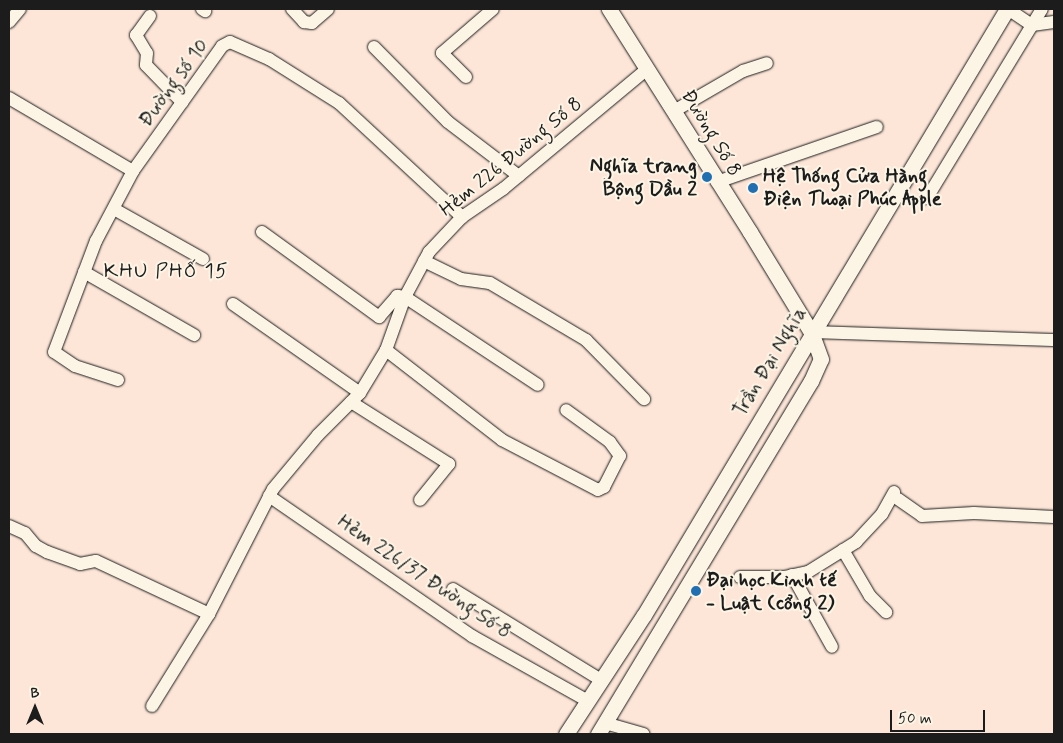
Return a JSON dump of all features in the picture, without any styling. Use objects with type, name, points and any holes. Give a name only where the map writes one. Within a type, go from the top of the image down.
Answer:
[{"type":"street","points":[[9,22],[20,9]]},
{"type":"street","points":[[292,9],[304,22],[312,23],[328,9]]},
{"type":"street","points":[[466,77],[442,52],[494,9]]},
{"type":"street","name":"Đường Số 8","points":[[609,9],[648,68],[811,332],[821,359]]},
{"type":"street","points":[[1008,9],[1032,25],[1054,22]]},
{"type":"street","name":"Trần Đại Nghĩa","points":[[566,734],[634,631],[811,332],[1008,9]]},
{"type":"street","points":[[926,198],[1042,9]]},
{"type":"street","points":[[150,16],[136,36],[147,53],[146,64],[182,102]]},
{"type":"street","name":"Đường số 10","points":[[118,380],[93,373],[54,354],[96,241],[133,171],[222,46],[230,42],[269,59],[339,103],[462,216]]},
{"type":"street","points":[[374,47],[448,122],[519,176]]},
{"type":"street","points":[[674,111],[735,76],[767,63]]},
{"type":"street","name":"Hẻm 226 Đường Số 8","points":[[152,706],[209,614],[269,496],[318,435],[360,393],[386,350],[405,297],[424,260],[462,216],[519,176],[648,68]]},
{"type":"street","points":[[9,98],[133,171]]},
{"type":"street","points":[[717,182],[877,127]]},
{"type":"street","points":[[114,209],[203,259]]},
{"type":"street","points":[[262,232],[379,317],[398,296],[405,297],[538,385]]},
{"type":"street","points":[[424,260],[460,279],[490,283],[586,340],[644,399]]},
{"type":"street","points":[[84,272],[194,335]]},
{"type":"street","points":[[233,304],[360,393]]},
{"type":"street","points":[[811,332],[1054,340]]},
{"type":"street","points":[[386,350],[502,440],[598,490],[604,487],[620,456],[610,442],[566,410]]},
{"type":"street","name":"Trần Đại Nghĩa","points":[[601,728],[811,381],[821,359]]},
{"type":"street","points":[[351,402],[449,464],[420,500]]},
{"type":"street","points":[[740,577],[792,575],[808,572],[843,550],[882,514],[896,495],[922,516],[974,514],[1054,517]]},
{"type":"street","name":"Hẻm 226/37 Đường Số 8","points":[[269,496],[472,636],[588,701]]},
{"type":"street","points":[[9,526],[24,533],[36,546],[47,552],[80,564],[96,561],[209,614]]},
{"type":"street","points":[[843,550],[870,596],[886,612]]},
{"type":"street","points":[[792,575],[832,647]]},
{"type":"street","points":[[453,590],[601,680]]},
{"type":"street","points":[[634,631],[653,644]]},
{"type":"street","points":[[601,728],[643,734]]},
{"type":"place","name":"Nghĩa trang Bộng Dầu 2","points":[[707,177]]},
{"type":"place","name":"Hệ Thống Cửa Hàng Điện Thoại Phúc Apple","points":[[753,188]]},
{"type":"place","name":"Đại học Kinh tế - Luật (cổng 2)","points":[[696,591]]},
{"type":"district","name":"KHU PHỐ 15","points":[[166,271]]}]
